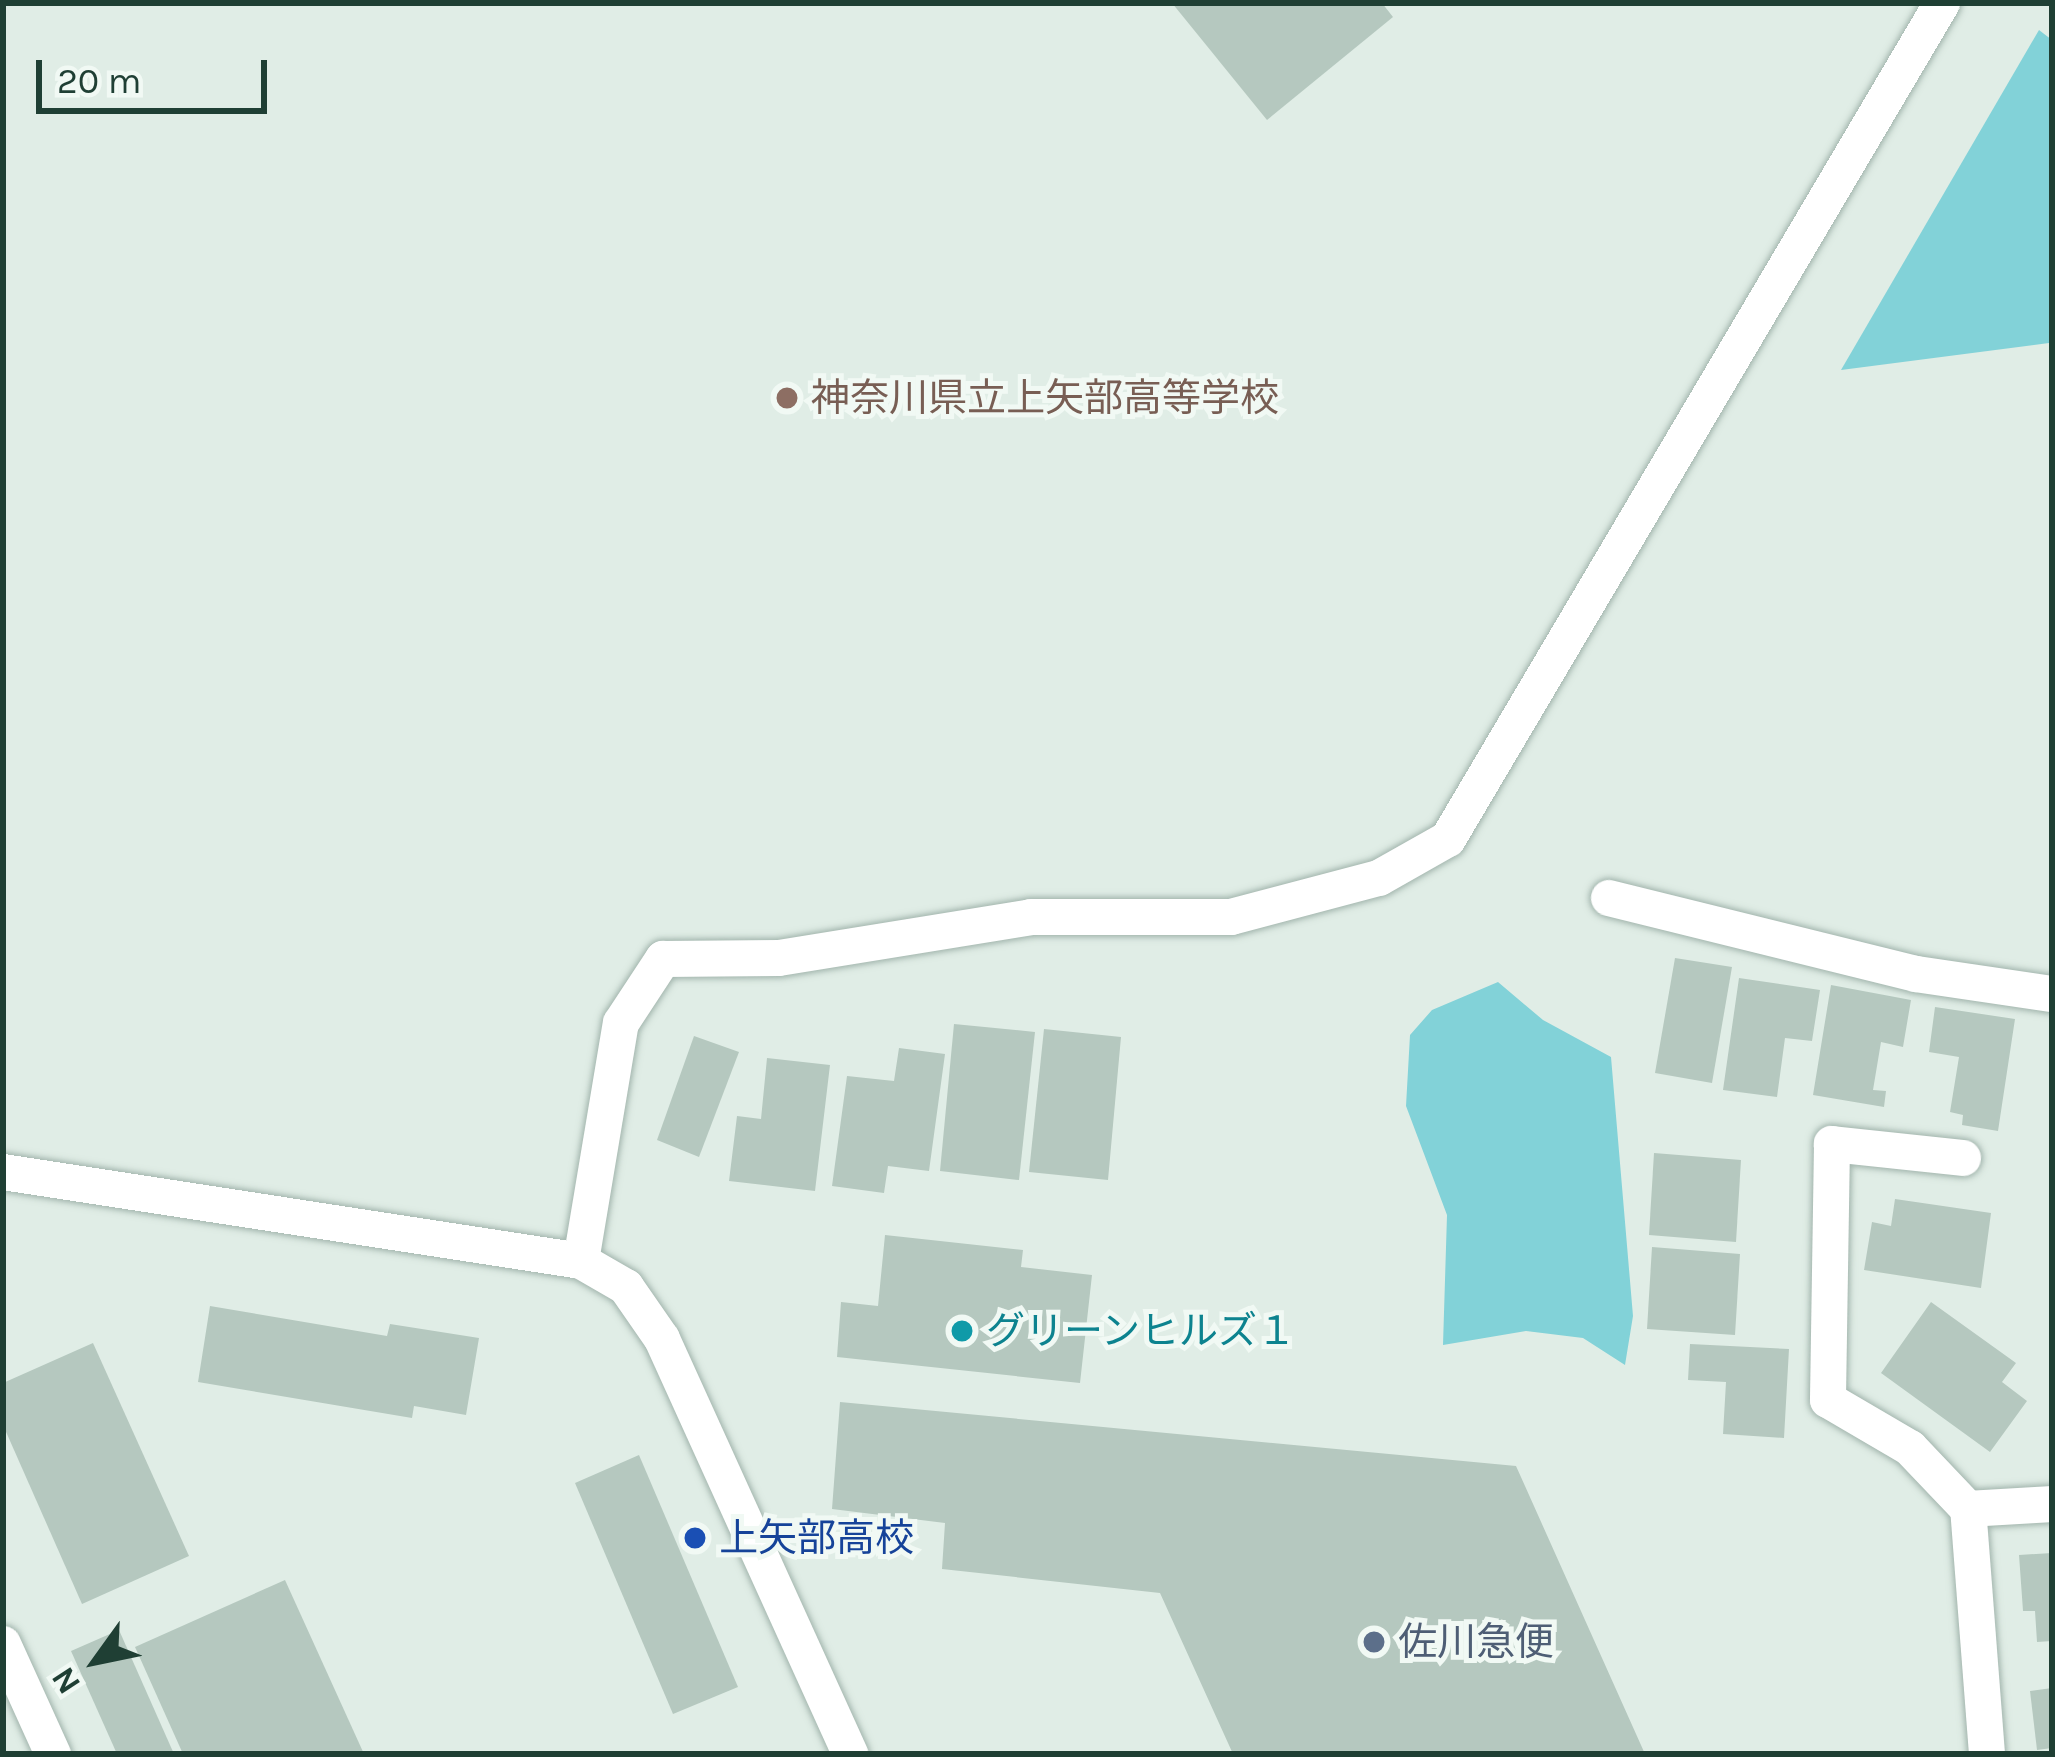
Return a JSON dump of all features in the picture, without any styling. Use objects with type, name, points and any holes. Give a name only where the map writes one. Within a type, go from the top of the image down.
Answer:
[{"type":"street","points":[[580,1261],[620,1024],[663,959],[779,958],[1031,917],[1231,916],[1379,878],[1448,839],[1942,3]]},
{"type":"street","points":[[1609,898],[1916,974],[2052,994]]},
{"type":"street","points":[[1963,1158],[1832,1144],[1828,1400],[1910,1448],[1968,1509],[1987,1754]]},
{"type":"street","points":[[3,1172],[580,1261],[626,1287],[662,1339],[850,1754]]},
{"type":"street","points":[[1968,1509],[2052,1504]]},
{"type":"street","points":[[3,1644],[52,1754]]},
{"type":"water","points":[[2039,30],[2052,40],[2049,343],[1841,370]]},
{"type":"water","points":[[1498,982],[1543,1020],[1611,1057],[1633,1316],[1625,1365],[1583,1338],[1526,1331],[1443,1345],[1447,1215],[1406,1106],[1410,1035],[1432,1010]]},
{"type":"building","points":[[1172,3],[1382,3],[1393,17],[1267,120]]},
{"type":"building","points":[[1675,958],[1732,967],[1712,1083],[1655,1073]]},
{"type":"building","points":[[1739,978],[1820,990],[1812,1041],[1785,1038],[1777,1097],[1723,1090]]},
{"type":"building","points":[[1831,985],[1911,1000],[1903,1047],[1881,1042],[1873,1090],[1886,1091],[1884,1107],[1813,1095]]},
{"type":"building","points":[[1935,1007],[2015,1019],[1998,1131],[1962,1125],[1963,1115],[1950,1112],[1959,1057],[1929,1052]]},
{"type":"building","points":[[954,1024],[1035,1032],[1019,1180],[940,1171]]},
{"type":"building","points":[[1044,1029],[1121,1037],[1108,1180],[1029,1172]]},
{"type":"building","points":[[694,1036],[739,1052],[699,1157],[657,1140]]},
{"type":"building","points":[[899,1048],[945,1054],[929,1171],[888,1166],[884,1193],[832,1186],[847,1076],[894,1081]]},
{"type":"building","points":[[767,1058],[830,1065],[815,1191],[729,1181],[737,1116],[761,1119]]},
{"type":"building","points":[[1654,1153],[1741,1160],[1736,1242],[1649,1235]]},
{"type":"building","points":[[1895,1199],[1991,1213],[1981,1288],[1864,1270],[1872,1222],[1891,1226]]},
{"type":"building","name":"グリーンヒルズ１","points":[[885,1235],[1023,1250],[1021,1267],[1092,1275],[1080,1383],[837,1357],[841,1302],[878,1306]]},
{"type":"building","points":[[1652,1247],[1740,1254],[1735,1335],[1647,1329]]},
{"type":"building","points":[[1931,1302],[2016,1363],[2002,1382],[2027,1401],[1990,1452],[1881,1373]]},
{"type":"building","points":[[210,1306],[387,1336],[390,1324],[479,1338],[466,1415],[414,1406],[412,1418],[198,1382]]},
{"type":"building","points":[[93,1343],[189,1556],[82,1604],[3,1425],[3,1383]]},
{"type":"building","points":[[1690,1344],[1789,1349],[1784,1438],[1723,1434],[1726,1382],[1688,1380]]},
{"type":"building","points":[[840,1402],[1516,1466],[1645,1754],[1233,1754],[1160,1593],[942,1569],[945,1523],[832,1509]]},
{"type":"building","points":[[639,1455],[738,1687],[673,1714],[575,1483]]},
{"type":"building","points":[[2052,1553],[2052,1641],[2037,1642],[2035,1611],[2023,1611],[2019,1555]]},
{"type":"building","points":[[285,1580],[364,1754],[183,1754],[135,1647]]},
{"type":"building","points":[[119,1630],[174,1754],[117,1754],[71,1651]]},
{"type":"building","points":[[2052,1688],[2052,1748],[2037,1750],[2030,1691]]},
{"type":"place","name":"神奈川県立上矢部高等学校","points":[[787,398]]},
{"type":"place","name":"グリーンヒルズ１","points":[[962,1331]]},
{"type":"place","name":"上矢部高校","points":[[695,1538]]},
{"type":"place","name":"佐川急便","points":[[1374,1642]]}]
